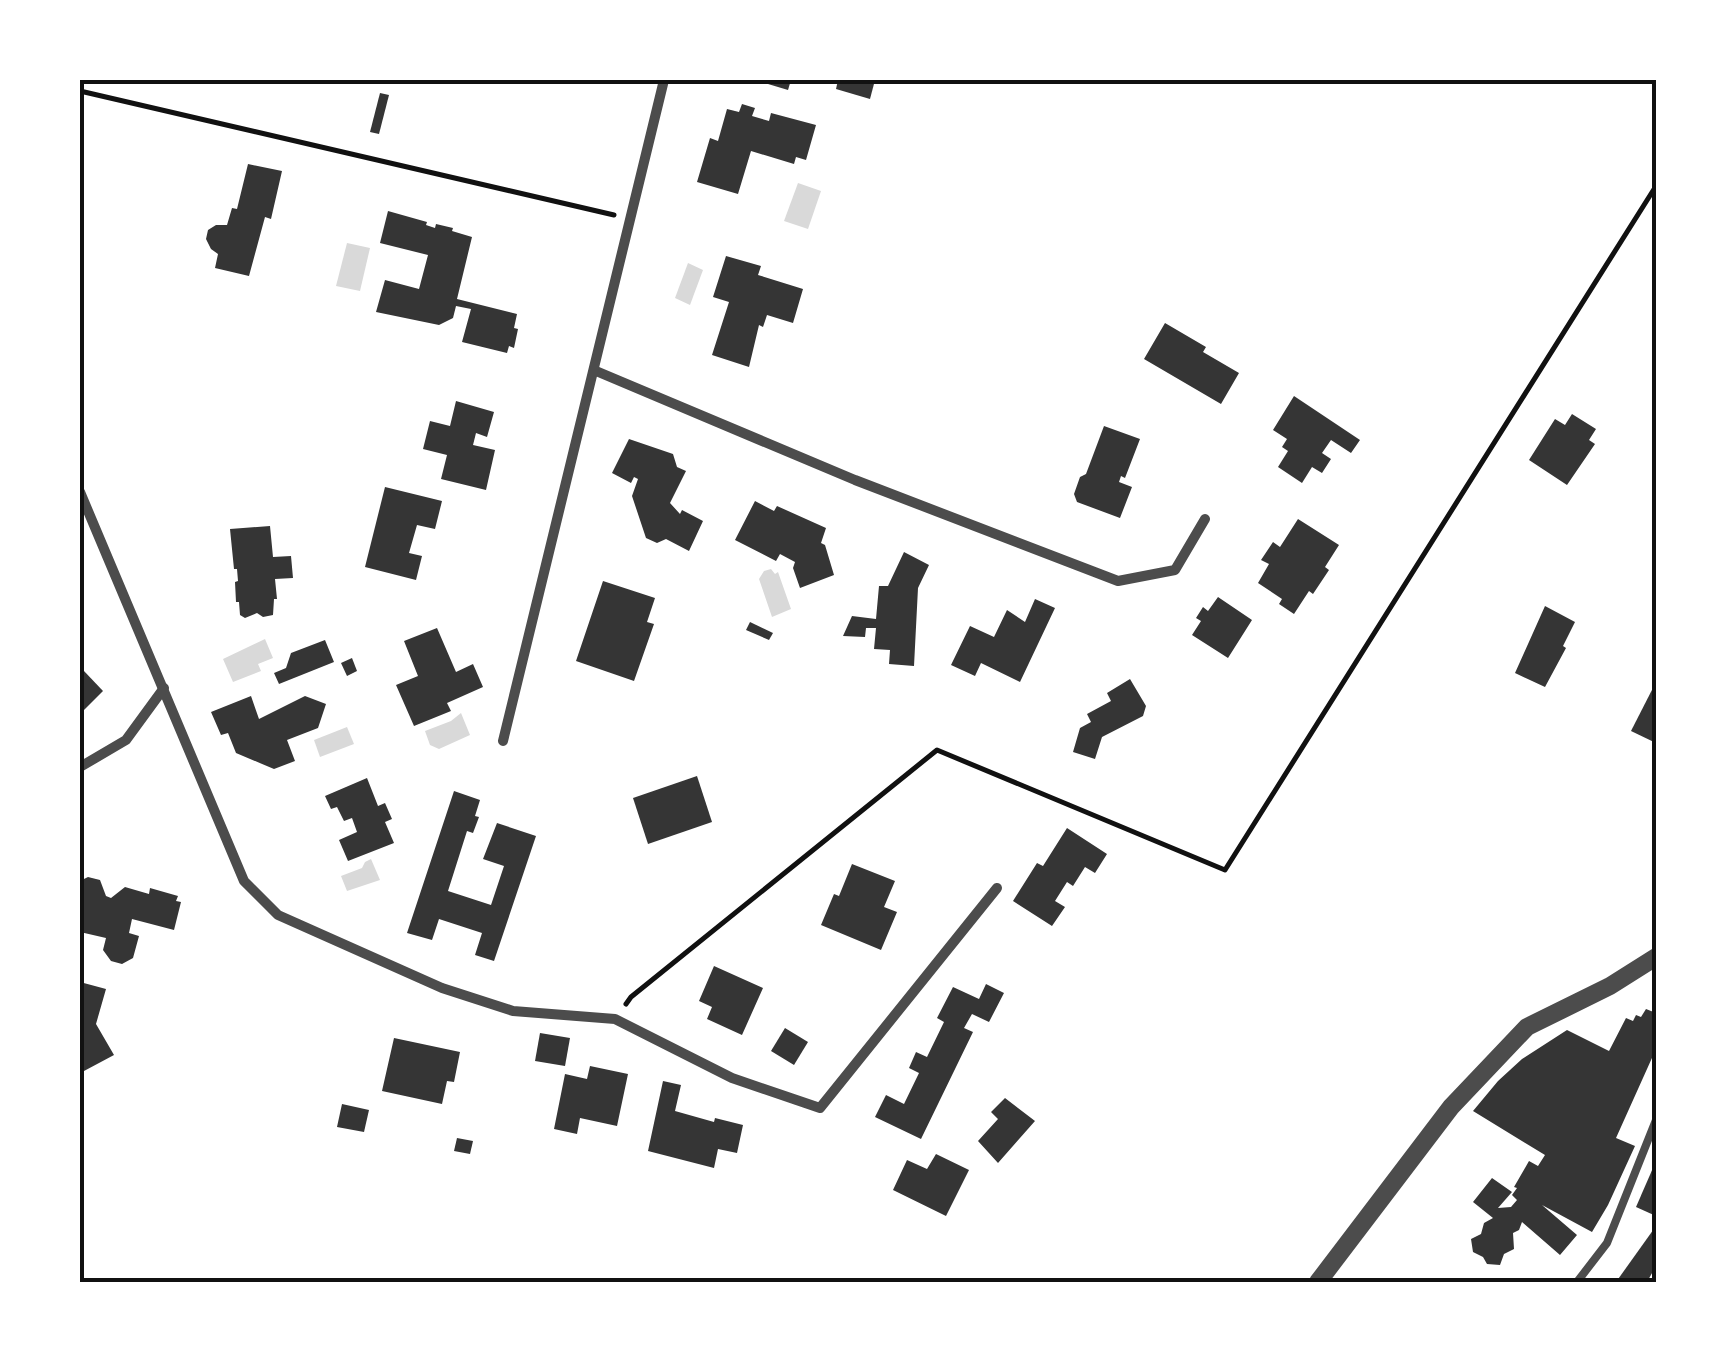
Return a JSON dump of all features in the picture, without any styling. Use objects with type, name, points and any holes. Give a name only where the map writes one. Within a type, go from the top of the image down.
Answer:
[{"type":"street","points":[[503,741],[664,80]]},
{"type":"street","points":[[596,371],[855,480],[1118,581],[1174,570],[1204,519]]},
{"type":"street","points":[[80,492],[244,881],[278,915],[442,988],[513,1011],[615,1019],[732,1078],[820,1108],[997,888]]},
{"type":"street","points":[[80,767],[126,740],[164,688]]},
{"type":"street","points":[[1318,1282],[1450,1107],[1527,1027],[1610,986],[1656,956]]},
{"type":"lane","points":[[1576,1282],[1607,1242],[1656,1120]]},
{"type":"path","points":[[80,91],[632,219]]},
{"type":"path","points":[[615,1019],[631,997],[937,750],[1225,870],[1656,186]]},
{"type":"shaded area","points":[[798,183],[821,191],[808,229],[784,221]]},
{"type":"shaded area","points":[[347,243],[370,248],[360,291],[336,286]]},
{"type":"shaded area","points":[[688,263],[703,270],[690,305],[675,298]]},
{"type":"shaded area","points":[[771,569],[775,574],[778,572],[791,609],[772,617],[759,579]]},
{"type":"shaded area","points":[[265,639],[273,658],[258,664],[261,671],[233,682],[223,659]]},
{"type":"shaded area","points":[[461,713],[470,735],[439,749],[430,745],[425,731]]},
{"type":"shaded area","points":[[347,727],[354,744],[320,757],[314,740]]},
{"type":"shaded area","points":[[371,859],[380,880],[347,891],[341,876],[362,868]]},
{"type":"building","points":[[769,80],[791,80],[788,90],[768,84]]},
{"type":"building","points":[[838,80],[875,80],[870,99],[836,89]]},
{"type":"building","points":[[380,93],[389,95],[379,134],[370,132]]},
{"type":"building","points":[[742,104],[755,108],[752,116],[769,121],[771,113],[816,125],[806,160],[796,157],[794,164],[751,151],[738,194],[697,182],[710,138],[718,141],[727,109],[739,112]]},
{"type":"building","points":[[248,164],[282,171],[271,219],[265,217],[249,276],[215,268],[218,254],[206,239],[208,230],[227,225],[232,208],[237,209]]},
{"type":"building","points":[[388,211],[472,237],[457,299],[517,314],[514,348],[509,346],[507,353],[462,342],[471,309],[456,306],[453,318],[439,325],[376,312],[385,280],[419,289],[428,255],[380,243]]},
{"type":"building","points":[[726,256],[761,266],[758,275],[803,289],[793,323],[767,315],[763,327],[759,325],[749,367],[712,355],[729,302],[713,297]]},
{"type":"building","points":[[1165,323],[1206,347],[1203,352],[1239,373],[1221,404],[1144,359]]},
{"type":"building","points":[[1294,396],[1360,440],[1351,453],[1331,440],[1322,453],[1331,459],[1322,473],[1312,467],[1302,483],[1278,467],[1288,451],[1282,447],[1287,439],[1273,430]]},
{"type":"building","points":[[456,401],[494,412],[487,437],[476,433],[473,445],[495,450],[486,490],[441,479],[447,455],[423,449],[430,421],[450,426]]},
{"type":"building","points":[[1572,414],[1596,429],[1589,440],[1595,444],[1567,485],[1529,460],[1555,419],[1565,425]]},
{"type":"building","points":[[1104,426],[1140,439],[1125,478],[1121,476],[1119,482],[1132,487],[1120,518],[1077,502],[1074,494]]},
{"type":"building","points":[[629,439],[673,454],[677,467],[686,471],[670,503],[680,514],[682,510],[703,521],[689,551],[666,539],[657,543],[646,538],[632,496],[638,479],[634,477],[631,483],[612,473]]},
{"type":"building","points":[[385,487],[442,501],[435,529],[417,525],[409,553],[422,556],[416,580],[365,567]]},
{"type":"building","points":[[755,501],[774,511],[777,506],[826,528],[821,543],[834,575],[800,588],[793,568],[795,562],[780,554],[776,561],[735,540]]},
{"type":"building","points":[[1298,519],[1339,545],[1325,567],[1329,570],[1294,614],[1279,604],[1282,599],[1258,583],[1269,564],[1261,560],[1273,542],[1280,547]]},
{"type":"building","points":[[270,526],[273,557],[291,556],[293,578],[275,579],[277,599],[273,615],[263,617],[257,613],[245,618],[236,602],[238,581],[230,529]]},
{"type":"building","points":[[904,552],[929,565],[918,588],[914,666],[889,664],[890,650],[874,649],[876,628],[866,628],[865,637],[843,636],[852,616],[876,619],[879,586],[888,586]]},
{"type":"building","points":[[603,581],[655,598],[647,622],[654,624],[634,681],[576,661]]},
{"type":"building","points":[[1218,597],[1252,620],[1228,658],[1192,635],[1201,621],[1196,618],[1203,607],[1208,611]]},
{"type":"building","points":[[1035,599],[1055,608],[1020,682],[981,663],[975,676],[951,665],[970,626],[994,637],[1007,610],[1025,622]]},
{"type":"building","points":[[1545,606],[1575,622],[1545,687],[1515,673]]},
{"type":"building","points":[[750,622],[773,633],[769,640],[746,630]]},
{"type":"building","points":[[437,628],[456,672],[473,664],[483,687],[447,703],[451,711],[414,726],[396,685],[418,676],[404,641]]},
{"type":"building","points":[[325,640],[334,662],[279,684],[274,673],[286,668],[291,653]]},
{"type":"building","points":[[352,658],[357,671],[347,676],[341,663]]},
{"type":"building","points":[[84,671],[103,691],[80,714],[80,675]]},
{"type":"building","points":[[1130,679],[1146,706],[1143,716],[1102,737],[1095,759],[1073,752],[1080,728],[1091,722],[1087,714],[1111,701],[1107,693]]},
{"type":"building","points":[[1656,682],[1656,743],[1631,731]]},
{"type":"building","points":[[251,696],[259,719],[305,696],[326,704],[318,728],[287,740],[295,761],[274,769],[236,753],[228,733],[221,735],[211,712]]},
{"type":"building","points":[[697,776],[712,822],[648,844],[633,798]]},
{"type":"building","points":[[367,778],[378,806],[385,803],[392,819],[385,822],[394,843],[348,861],[339,840],[357,832],[352,818],[344,821],[337,807],[331,809],[325,796]]},
{"type":"building","points":[[454,791],[480,800],[475,816],[479,817],[473,833],[467,831],[448,891],[491,905],[504,866],[483,859],[497,823],[536,836],[494,961],[475,955],[482,933],[439,919],[432,940],[407,933]]},
{"type":"building","points":[[1067,828],[1107,854],[1095,873],[1085,867],[1073,886],[1067,882],[1055,901],[1065,907],[1052,926],[1013,901],[1037,863],[1043,866]]},
{"type":"building","points":[[852,864],[895,881],[884,907],[897,912],[881,950],[821,925]]},
{"type":"building","points":[[88,877],[100,880],[106,896],[111,898],[125,887],[149,894],[150,888],[178,896],[176,901],[181,902],[174,930],[132,919],[129,933],[139,936],[133,958],[122,964],[111,961],[103,950],[106,938],[80,932],[80,881]]},
{"type":"building","points":[[714,966],[763,988],[742,1035],[707,1019],[712,1007],[699,1001]]},
{"type":"building","points":[[80,982],[106,989],[96,1024],[114,1055],[84,1071],[80,1064]]},
{"type":"building","points":[[986,984],[1004,993],[989,1022],[972,1014],[964,1028],[973,1032],[921,1139],[875,1117],[886,1095],[904,1104],[919,1073],[909,1068],[916,1052],[927,1057],[944,1022],[937,1018],[953,987],[979,999]]},
{"type":"building","points":[[1646,1009],[1656,1013],[1656,1049],[1616,1138],[1635,1146],[1592,1232],[1542,1205],[1577,1235],[1560,1255],[1522,1222],[1513,1233],[1514,1249],[1504,1254],[1500,1265],[1487,1264],[1473,1252],[1471,1239],[1481,1234],[1484,1223],[1493,1218],[1473,1202],[1492,1178],[1512,1192],[1498,1208],[1511,1207],[1517,1200],[1512,1195],[1517,1188],[1514,1187],[1529,1161],[1538,1166],[1545,1155],[1473,1111],[1522,1059],[1567,1030],[1609,1051],[1626,1018],[1633,1021]]},
{"type":"building","points":[[785,1028],[808,1042],[794,1065],[771,1051]]},
{"type":"building","points":[[540,1033],[570,1038],[565,1066],[535,1061]]},
{"type":"building","points":[[394,1038],[460,1052],[454,1082],[447,1081],[442,1104],[382,1091]]},
{"type":"building","points":[[590,1066],[628,1074],[617,1126],[580,1118],[577,1134],[554,1129],[565,1074],[587,1079]]},
{"type":"building","points":[[663,1081],[681,1085],[675,1111],[743,1125],[737,1153],[718,1149],[714,1168],[648,1151]]},
{"type":"building","points":[[1005,1098],[1035,1121],[998,1163],[978,1141],[998,1119],[991,1112]]},
{"type":"building","points":[[342,1104],[369,1110],[364,1132],[337,1127]]},
{"type":"building","points":[[457,1138],[473,1141],[470,1154],[454,1151]]},
{"type":"building","points":[[936,1154],[969,1170],[946,1216],[893,1190],[907,1160],[927,1169]]},
{"type":"building","points":[[1656,1161],[1656,1216],[1636,1207]]},
{"type":"building","points":[[1656,1226],[1656,1266],[1647,1282],[1616,1282]]}]
